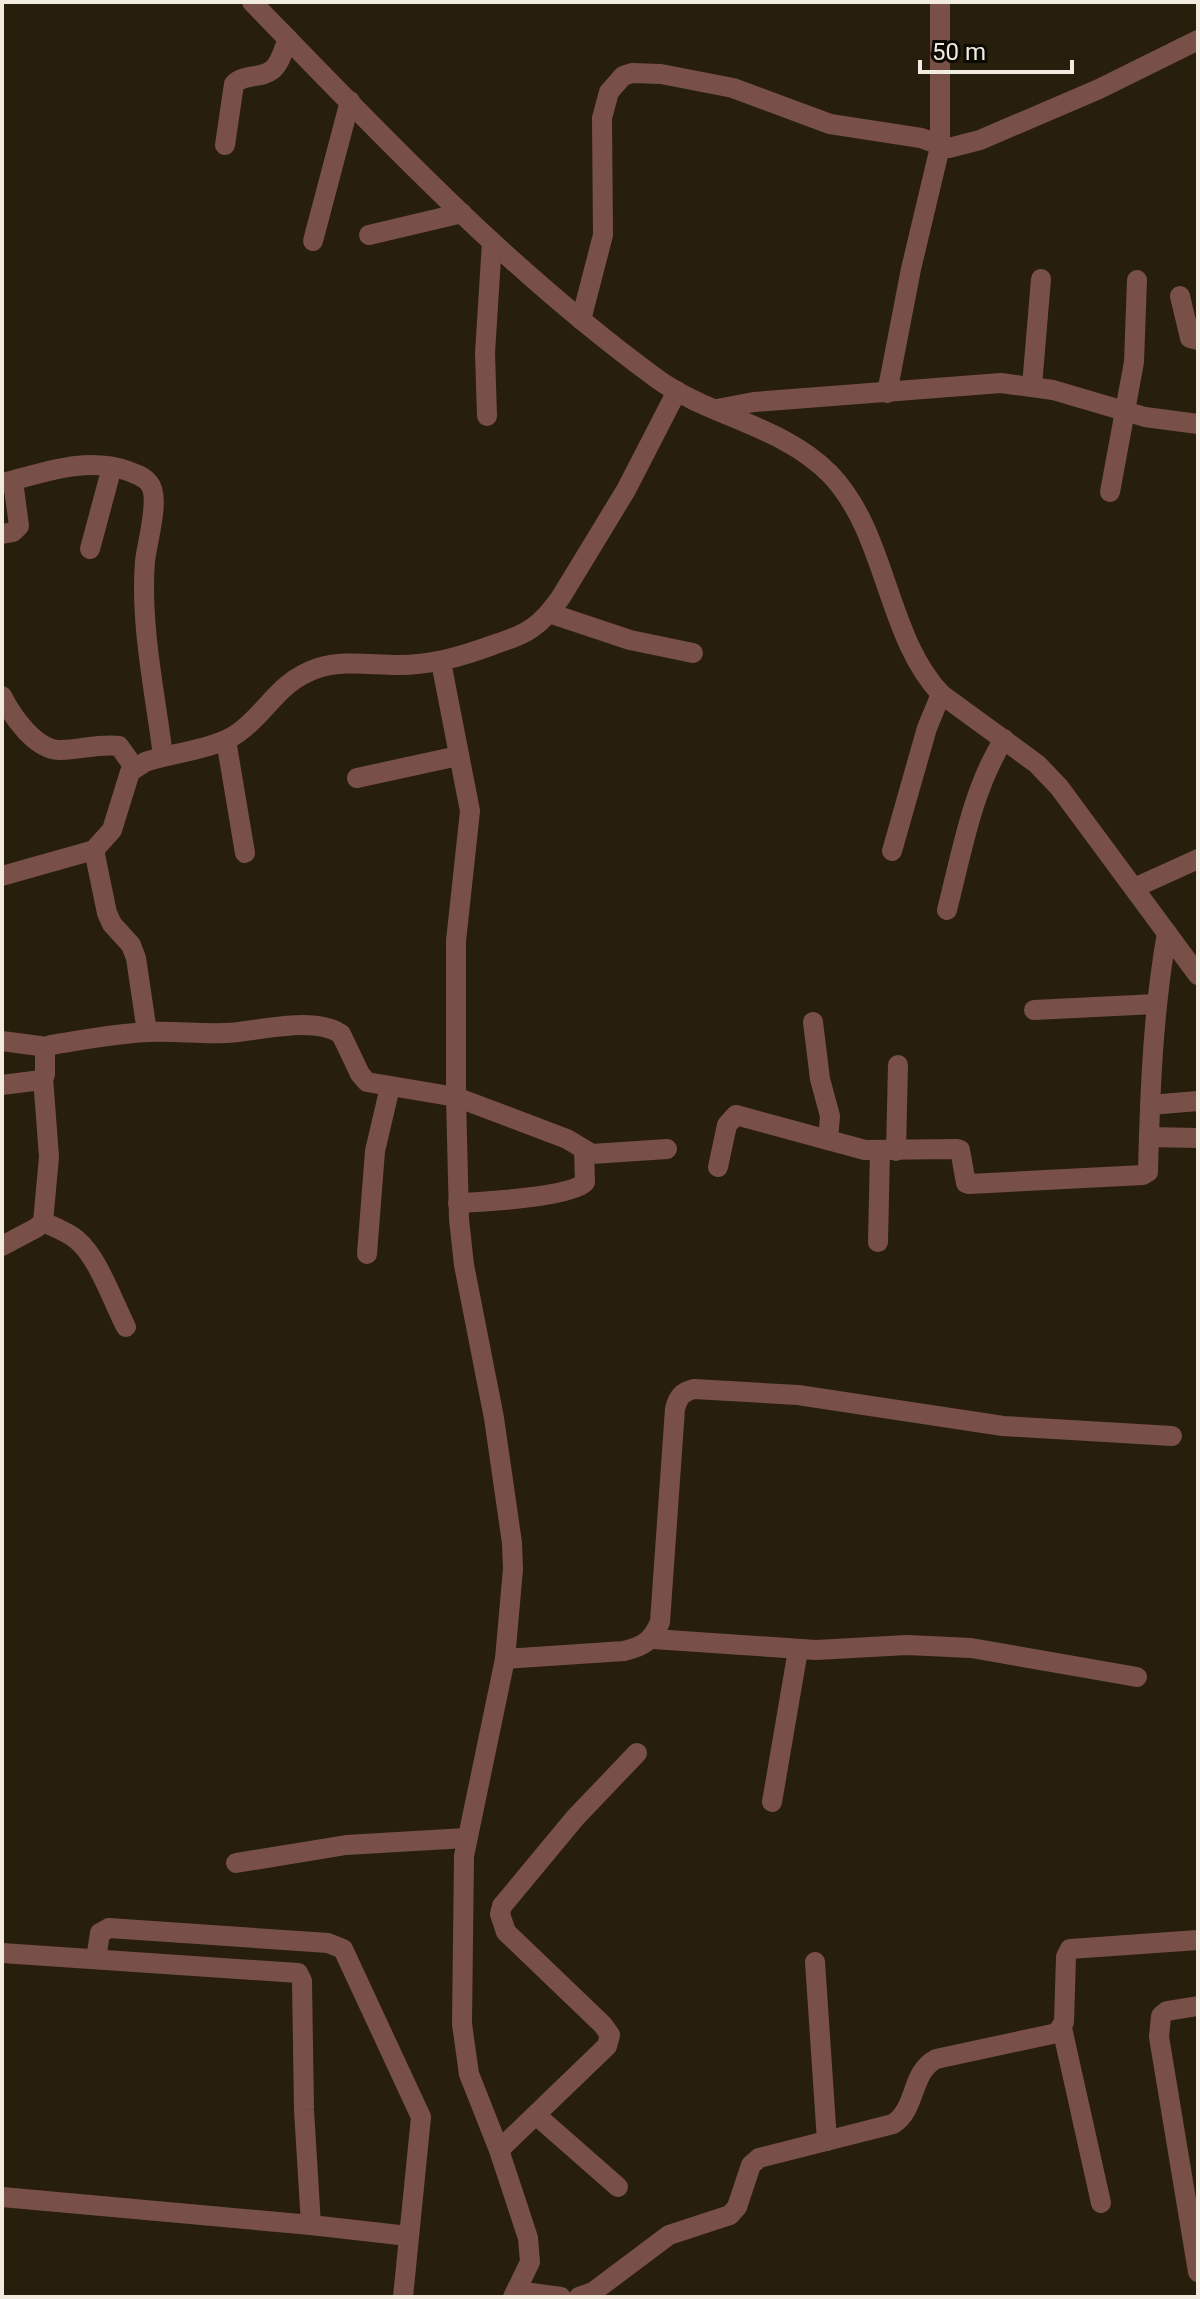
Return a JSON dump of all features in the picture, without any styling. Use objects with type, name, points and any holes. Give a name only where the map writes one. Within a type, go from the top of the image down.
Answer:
[{"type":"street","points":[[252,2],[492,242],[581,320],[658,380],[752,424],[810,457],[830,474],[846,494],[862,523],[916,658],[930,683],[1037,764],[1059,787],[1198,975]]},
{"type":"street","points":[[887,393],[911,269],[940,147],[940,2]]},
{"type":"street","points":[[225,145],[234,84],[243,77],[271,71],[288,39]]},
{"type":"street","points":[[581,320],[603,235],[602,118],[609,92],[623,76],[632,73],[661,74],[733,88],[830,124],[921,138],[940,147],[956,147],[1027,121],[1198,40]]},
{"type":"street","points":[[313,241],[350,101]]},
{"type":"street","points":[[369,235],[462,213]]},
{"type":"street","points":[[487,416],[485,353],[492,242]]},
{"type":"street","points":[[1032,386],[1041,279]]},
{"type":"street","points":[[1110,492],[1134,362],[1137,280]]},
{"type":"street","points":[[1180,296],[1190,340],[1198,340]]},
{"type":"street","points":[[717,409],[754,402],[986,384],[1032,386],[1123,412],[1198,424]]},
{"type":"street","points":[[2,876],[94,850],[112,830],[134,767],[226,740],[247,726],[286,684],[321,667],[441,662],[523,634],[549,613],[626,490],[677,391]]},
{"type":"street","points":[[2,534],[13,532],[19,526],[7,482],[72,465],[112,467],[142,477],[152,489],[154,499],[145,562],[145,600],[163,756]]},
{"type":"street","points":[[90,549],[112,467]]},
{"type":"street","points":[[549,613],[630,640],[693,653]]},
{"type":"street","points":[[441,662],[470,811],[457,932],[458,1203],[464,1265],[494,1418],[512,1543],[510,1622],[505,1659],[466,1838],[462,1900],[464,2052],[530,2251],[530,2262],[514,2294],[561,2297]]},
{"type":"street","points":[[892,851],[927,728],[941,694]]},
{"type":"street","points":[[2,696],[11,712],[43,746],[59,750],[119,746],[134,767]]},
{"type":"street","points":[[947,910],[980,787],[989,762],[1004,739]]},
{"type":"street","points":[[226,740],[245,853]]},
{"type":"street","points":[[357,778],[458,756]]},
{"type":"street","points":[[94,850],[107,913],[112,924],[131,945],[136,958],[147,1032]]},
{"type":"street","points":[[1134,888],[1198,859]]},
{"type":"street","points":[[718,1167],[727,1125],[736,1115],[865,1150],[957,1149],[960,1150],[966,1183],[969,1184],[1148,1172],[1156,1004],[1167,933]]},
{"type":"street","points":[[1034,1010],[1156,1004]]},
{"type":"street","points":[[813,1022],[820,1079],[830,1116],[828,1140]]},
{"type":"street","points":[[2,1041],[47,1047],[147,1032],[223,1033],[306,1026],[336,1030],[344,1038],[363,1079],[390,1087],[456,1097],[567,1139],[592,1154],[667,1149]]},
{"type":"street","points":[[2,1246],[43,1222],[49,1157],[43,1077],[47,1047]]},
{"type":"street","points":[[878,1242],[898,1065]]},
{"type":"street","points":[[2,1085],[39,1081],[43,1077]]},
{"type":"street","points":[[367,1254],[375,1151],[390,1087]]},
{"type":"street","points":[[1150,1105],[1198,1101]]},
{"type":"street","points":[[1149,1137],[1198,1138]]},
{"type":"street","points":[[458,1203],[576,1190],[585,1182],[584,1150]]},
{"type":"street","points":[[43,1222],[81,1243],[126,1327]]},
{"type":"street","points":[[505,1659],[624,1651],[641,1647],[653,1639],[660,1622],[675,1409],[677,1399],[685,1391],[798,1395],[1003,1426],[1172,1436]]},
{"type":"street","points":[[653,1639],[798,1650],[907,1645],[971,1648],[1137,1677]]},
{"type":"street","points":[[772,1802],[798,1650]]},
{"type":"street","points":[[499,2150],[607,2046],[610,2035],[506,1932],[500,1914],[502,1906],[575,1818],[637,1753]]},
{"type":"street","points":[[236,1863],[308,1849],[466,1838]]},
{"type":"street","points":[[96,1959],[100,1933],[109,1928],[328,1943],[343,1949],[421,2117],[403,2297]]},
{"type":"street","points":[[1101,2203],[1062,2028],[1066,1957],[1070,1949],[1198,1940]]},
{"type":"street","points":[[2,1953],[298,1973],[302,1981],[304,2110],[311,2225]]},
{"type":"street","points":[[815,1962],[827,2141]]},
{"type":"street","points":[[1198,2006],[1167,2011],[1161,2016],[1159,2037],[1198,2272]]},
{"type":"street","points":[[579,2297],[593,2292],[669,2235],[730,2215],[737,2207],[751,2165],[759,2158],[893,2124],[903,2118],[922,2070],[936,2059],[1049,2035],[1062,2028]]},
{"type":"street","points":[[536,2115],[618,2187]]},
{"type":"street","points":[[2,2197],[408,2236]]}]
